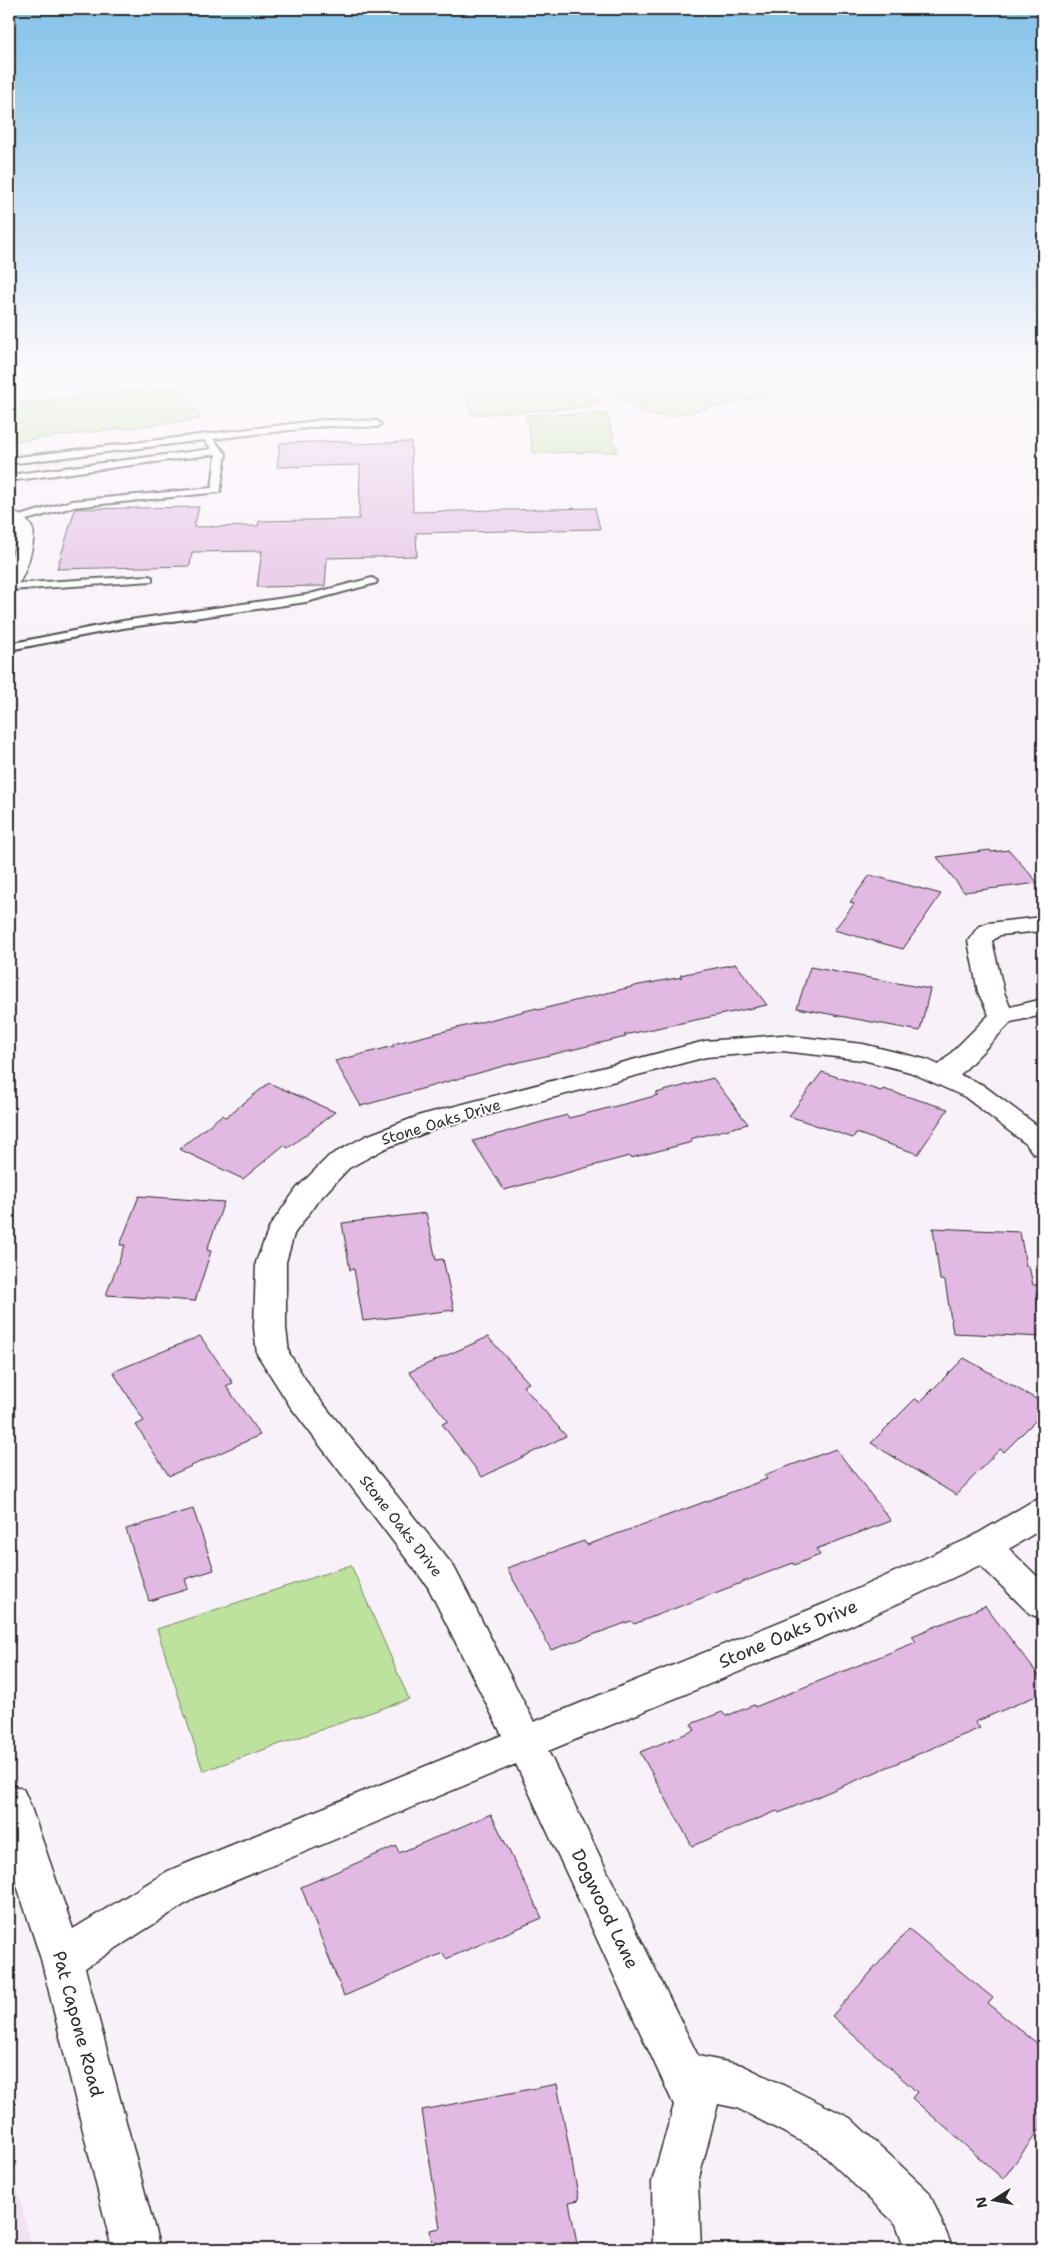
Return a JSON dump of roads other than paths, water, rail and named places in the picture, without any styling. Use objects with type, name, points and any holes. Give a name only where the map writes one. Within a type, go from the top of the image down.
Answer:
[{"type":"street","points":[[9,583],[12,580],[24,543],[24,529],[12,518]]},
{"type":"street","points":[[1002,1016],[990,992],[980,941],[986,932],[996,928],[1043,924]]},
{"type":"street","points":[[943,1077],[1002,1016],[1043,1007]]},
{"type":"street","name":"Stone Oaks Drive","points":[[525,1743],[442,1576],[301,1398],[273,1354],[270,1328],[271,1262],[280,1234],[307,1195],[339,1162],[376,1142],[431,1121],[705,1049],[782,1043],[863,1052],[919,1066],[974,1091],[1036,1138],[1043,1147]]},
{"type":"street","name":"Stone Oaks Drive","points":[[62,1959],[182,1884],[838,1614],[984,1547],[1043,1511]]},
{"type":"street","points":[[984,1547],[1043,1604]]},
{"type":"street","name":"Dogwood Lane","points":[[525,1743],[684,2075],[696,2105],[676,2182],[677,2249]]},
{"type":"street","name":"Pat Capone Road","points":[[9,1802],[62,1959],[136,2249]]},
{"type":"street","points":[[684,2075],[742,2087],[834,2134],[913,2208],[929,2249]]},
{"type":"lane","points":[[9,478],[29,475]]},
{"type":"lane","points":[[12,518],[72,504],[217,490],[219,475]]},
{"type":"lane","points":[[9,587],[148,578]]},
{"type":"lane","points":[[9,647],[61,635],[158,619],[344,592],[372,581]]}]
